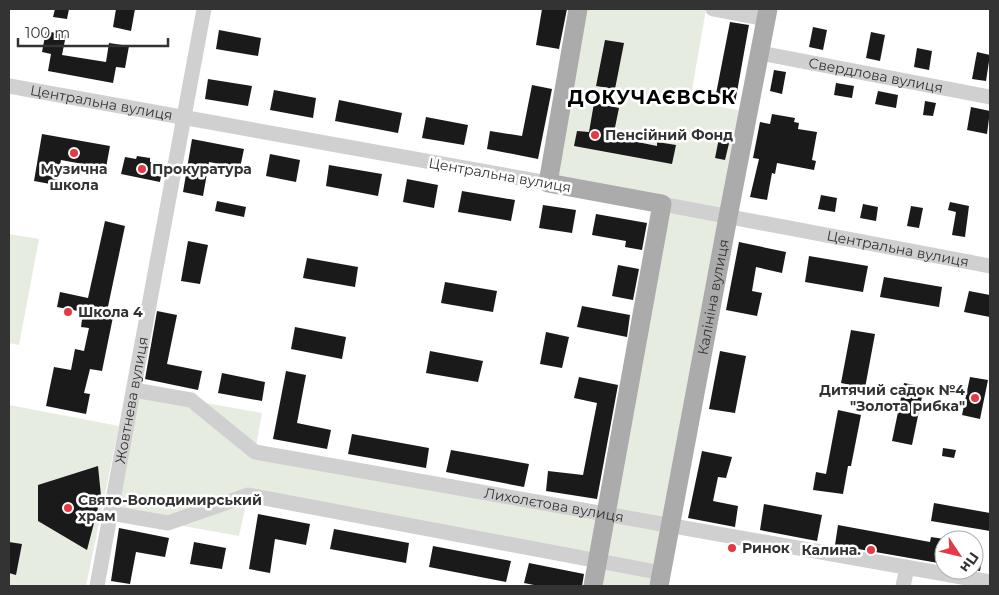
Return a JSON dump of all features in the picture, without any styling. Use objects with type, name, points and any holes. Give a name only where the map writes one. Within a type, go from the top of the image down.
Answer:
[{"type":"main road","points":[[548,183],[578,9]]},
{"type":"main road","name":"Калініна вулиця","points":[[661,580],[767,14]]},
{"type":"main road","name":"Центральна вулиця","points":[[548,183],[662,204]]},
{"type":"main road","points":[[593,586],[662,204]]},
{"type":"street","name":"Жовтнева вулиця","points":[[97,586],[204,9]]},
{"type":"street","points":[[713,9],[767,14]]},
{"type":"street","name":"Свердлова вулиця","points":[[760,53],[990,97]]},
{"type":"street","name":"Центральна вулиця","points":[[9,86],[548,183]]},
{"type":"street","name":"Центральна вулиця","points":[[662,204],[990,266]]},
{"type":"street","name":"Лихолєтова вулиця","points":[[134,390],[191,400],[255,452],[670,527],[990,582]]},
{"type":"street","points":[[111,512],[168,523],[248,495],[598,561],[661,580]]},
{"type":"street","points":[[903,586],[907,568]]},
{"type":"shaded area","points":[[584,9],[706,9],[690,101],[742,111],[652,586],[601,586],[671,199],[555,178]]},
{"type":"shaded area","points":[[9,234],[39,239],[19,345],[9,343]]},
{"type":"shaded area","points":[[134,390],[262,413],[255,451],[599,514],[591,559],[248,495],[239,536],[111,513]]},
{"type":"shaded area","points":[[9,405],[119,426],[86,586],[9,586]]},
{"type":"building","points":[[55,9],[69,9],[67,19],[53,17]]},
{"type":"building","points":[[116,9],[135,9],[131,31],[113,27]]},
{"type":"building","points":[[542,9],[567,9],[559,49],[536,45]]},
{"type":"building","points":[[730,22],[749,25],[735,103],[715,99]]},
{"type":"building","points":[[813,27],[827,30],[823,50],[809,47]]},
{"type":"building","points":[[219,30],[261,38],[258,56],[216,49]]},
{"type":"building","points":[[46,31],[66,35],[62,55],[106,62],[109,43],[129,46],[125,68],[116,67],[113,83],[48,71],[51,54],[42,52]]},
{"type":"building","points":[[871,32],[885,35],[880,61],[866,58]]},
{"type":"building","points":[[605,40],[624,43],[615,89],[596,86]]},
{"type":"building","points":[[917,48],[932,51],[929,70],[914,67]]},
{"type":"building","points":[[977,52],[990,55],[986,81],[972,79]]},
{"type":"building","points":[[774,70],[786,72],[782,94],[770,91]]},
{"type":"building","points":[[208,79],[252,86],[248,106],[205,99]]},
{"type":"building","points":[[836,83],[854,86],[852,98],[834,95]]},
{"type":"building","points":[[532,85],[552,89],[538,159],[487,149],[490,131],[522,136]]},
{"type":"building","points":[[274,90],[316,98],[313,118],[270,110]]},
{"type":"building","points":[[878,91],[898,95],[896,108],[875,104]]},
{"type":"building","points":[[339,100],[402,113],[398,133],[335,121]]},
{"type":"building","points":[[925,101],[936,103],[933,116],[923,115]]},
{"type":"building","name":"Пенсійний Фонд","points":[[594,103],[619,108],[613,137],[657,146],[657,142],[676,145],[672,164],[574,146],[577,131],[589,132]]},
{"type":"building","points":[[971,107],[990,111],[987,134],[967,130]]},
{"type":"building","points":[[772,114],[795,118],[794,122],[799,123],[798,129],[817,132],[812,160],[816,161],[814,170],[777,163],[775,174],[772,173],[767,200],[750,197],[759,159],[753,158],[760,122],[770,124]]},
{"type":"building","points":[[426,117],[468,125],[464,145],[422,138]]},
{"type":"building","points":[[720,133],[731,135],[725,160],[715,158]]},
{"type":"building","name":"Музична школа","points":[[42,134],[110,146],[105,173],[88,170],[88,165],[61,160],[56,185],[34,181]]},
{"type":"building","points":[[192,139],[244,149],[240,168],[209,162],[203,196],[183,192]]},
{"type":"building","points":[[270,154],[300,160],[296,182],[266,176]]},
{"type":"building","name":"Прокуратура","points":[[137,156],[150,158],[150,162],[163,164],[160,182],[121,174],[125,157],[136,159]]},
{"type":"building","points":[[329,165],[382,174],[378,196],[326,186]]},
{"type":"building","points":[[407,179],[438,185],[434,208],[403,202]]},
{"type":"building","points":[[462,191],[515,200],[511,221],[458,212]]},
{"type":"building","points":[[821,195],[837,198],[835,212],[818,209]]},
{"type":"building","points":[[217,201],[246,207],[244,217],[215,211]]},
{"type":"building","points":[[950,202],[969,206],[965,237],[952,235],[956,212],[948,210]]},
{"type":"building","points":[[863,204],[878,207],[876,221],[860,218]]},
{"type":"building","points":[[543,205],[576,210],[572,233],[539,228]]},
{"type":"building","points":[[911,206],[923,208],[919,228],[907,226]]},
{"type":"building","points":[[596,214],[647,223],[642,250],[625,247],[626,241],[592,235]]},
{"type":"building","points":[[105,221],[125,226],[106,316],[113,317],[102,371],[90,369],[84,393],[90,394],[86,414],[46,406],[54,367],[71,370],[75,349],[84,351],[89,328],[81,327],[83,312],[57,307],[60,292],[88,298]]},
{"type":"building","points":[[188,241],[208,245],[200,284],[181,281]]},
{"type":"building","points":[[739,242],[786,252],[782,273],[756,267],[752,291],[762,293],[757,316],[726,310]]},
{"type":"building","points":[[809,256],[868,266],[863,292],[805,282]]},
{"type":"building","points":[[307,258],[358,267],[355,287],[303,278]]},
{"type":"building","points":[[618,265],[639,269],[633,300],[612,296]]},
{"type":"building","points":[[884,277],[942,287],[939,307],[880,297]]},
{"type":"building","points":[[445,282],[497,291],[493,312],[441,303]]},
{"type":"building","points":[[969,291],[990,295],[990,317],[964,312]]},
{"type":"building","points":[[582,306],[630,315],[627,337],[577,327]]},
{"type":"building","points":[[157,311],[177,315],[167,364],[202,371],[198,390],[145,379]]},
{"type":"building","points":[[295,327],[346,337],[342,359],[291,349]]},
{"type":"building","points":[[851,330],[875,334],[865,388],[841,383]]},
{"type":"building","points":[[546,332],[569,337],[562,368],[540,364]]},
{"type":"building","points":[[430,351],[483,361],[478,382],[426,373]]},
{"type":"building","points":[[720,351],[746,356],[735,413],[709,409]]},
{"type":"building","points":[[286,371],[306,375],[297,423],[331,430],[327,449],[273,439]]},
{"type":"building","points":[[222,373],[265,382],[262,401],[218,393]]},
{"type":"building","points":[[579,377],[618,385],[597,499],[546,491],[548,471],[583,475],[597,403],[574,398]]},
{"type":"building","name":"Дитячий садок №4 \"Золота рибка\"","points":[[970,377],[988,380],[980,419],[962,415]]},
{"type":"building","points":[[904,383],[924,387],[912,445],[892,441]]},
{"type":"building","points":[[838,410],[861,415],[851,466],[848,466],[843,494],[813,490],[816,472],[826,474]]},
{"type":"building","points":[[352,434],[429,448],[426,468],[348,454]]},
{"type":"building","points":[[943,448],[956,450],[954,458],[942,456]]},
{"type":"building","points":[[451,450],[529,464],[524,487],[446,472]]},
{"type":"building","points":[[702,451],[732,457],[726,478],[718,477],[713,501],[738,506],[735,527],[688,518]]},
{"type":"building","name":"Свято-Володимирський храм","points":[[98,466],[101,496],[87,550],[38,521],[38,485]]},
{"type":"building","points":[[934,503],[990,513],[990,531],[931,521]]},
{"type":"building","points":[[764,504],[822,515],[817,541],[760,530]]},
{"type":"building","points":[[258,514],[310,524],[306,545],[275,539],[270,573],[249,569]]},
{"type":"building","points":[[838,525],[930,542],[931,537],[934,537],[934,562],[835,545]]},
{"type":"building","points":[[119,528],[169,538],[165,557],[136,552],[130,584],[111,581]]},
{"type":"building","points":[[334,529],[409,543],[406,563],[330,549]]},
{"type":"building","points":[[9,542],[22,544],[16,575],[9,573]]},
{"type":"building","points":[[194,542],[226,548],[222,569],[190,564]]},
{"type":"building","points":[[433,546],[511,561],[506,582],[429,567]]},
{"type":"building","points":[[529,563],[584,574],[582,586],[539,586],[524,583]]},
{"type":"place","name":"Пенсійний Фонд","points":[[595,135]]},
{"type":"place","name":"Музична школа","points":[[74,153]]},
{"type":"place","name":"Прокуратура","points":[[142,169]]},
{"type":"place","name":"Школа 4","points":[[68,312]]},
{"type":"place","name":"Дитячий садок №4 \"Золота рибка\"","points":[[975,398]]},
{"type":"place","name":"Свято-Володимирський храм","points":[[68,508]]},
{"type":"place","name":"Ринок","points":[[732,548]]},
{"type":"place","name":"Калина.","points":[[871,550]]},
{"type":"district","name":"ДОКУЧАЄВСЬК","points":[[652,97]]}]
